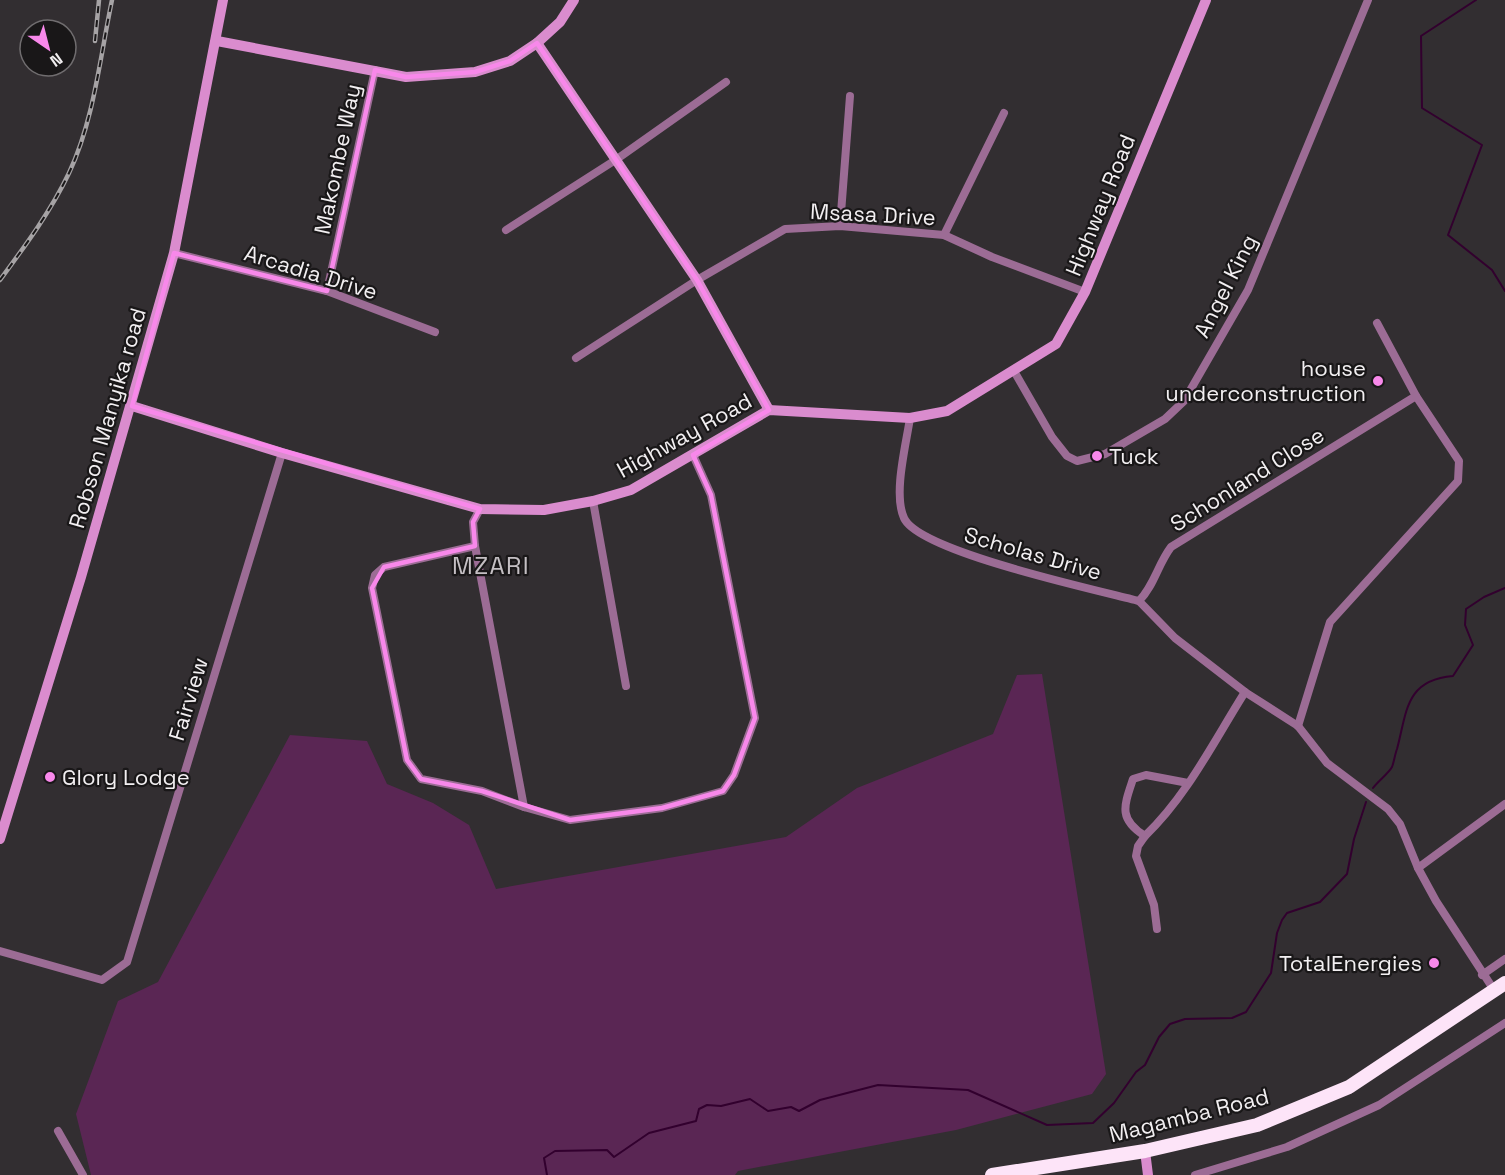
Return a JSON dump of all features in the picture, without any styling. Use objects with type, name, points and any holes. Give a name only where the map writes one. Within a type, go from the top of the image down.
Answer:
[{"type":"highway","name":"Magamba Road","points":[[992,1175],[1145,1151],[1257,1125],[1349,1087],[1499,987]]},
{"type":"street","name":"Robson Manyika road","points":[[0,839],[132,406],[174,253],[217,41],[223,0]]},
{"type":"street","points":[[217,41],[406,77],[476,72],[510,61],[537,43],[560,22],[574,0]]},
{"type":"street","name":"Highway Road","points":[[132,406],[282,453],[480,509],[544,510],[593,501],[631,490],[769,410],[910,418],[947,411],[1056,344],[1085,292],[1206,0]]},
{"type":"street","name":"Angel King","points":[[1014,371],[1052,436],[1067,456],[1077,461],[1105,454],[1165,419],[1184,401],[1248,290],[1368,0]]},
{"type":"street","points":[[537,43],[698,280],[769,410]]},
{"type":"street","name":"Makombe Way","points":[[327,291],[375,70]]},
{"type":"street","points":[[506,230],[616,159],[726,82]]},
{"type":"street","points":[[840,226],[850,96]]},
{"type":"street","points":[[945,235],[1004,113]]},
{"type":"street","name":"Msasa Drive","points":[[576,358],[698,280],[785,229],[840,226],[945,235],[992,257],[1085,292]]},
{"type":"street","name":"Arcadia Drive","points":[[174,253],[327,291],[435,332]]},
{"type":"street","points":[[1298,726],[1330,622],[1458,481],[1459,461],[1416,396],[1377,323]]},
{"type":"street","name":"Schonland Close","points":[[1139,601],[1149,591],[1159,563],[1171,547],[1416,396]]},
{"type":"street","name":"Scholas Drive","points":[[910,418],[899,502],[904,520],[919,534],[963,554],[1139,601]]},
{"type":"street","name":"Fairview","points":[[0,951],[102,980],[127,962],[282,453]]},
{"type":"street","points":[[475,546],[384,567],[375,575],[372,588],[407,760],[421,779],[482,791],[524,807],[570,820],[662,808],[723,791],[734,776],[755,718],[711,495],[693,455]]},
{"type":"street","points":[[593,501],[626,686]]},
{"type":"street","points":[[480,509],[473,522],[475,546],[524,807]]},
{"type":"street","points":[[1139,601],[1175,638],[1245,692],[1298,726],[1327,763],[1388,809],[1400,824],[1418,868],[1482,975],[1499,987]]},
{"type":"street","points":[[1157,929],[1154,905],[1136,856],[1138,846],[1167,814],[1245,692]]},
{"type":"street","points":[[1145,836],[1131,827],[1123,807],[1133,779],[1146,775],[1188,783]]},
{"type":"street","points":[[1418,868],[1505,804]]},
{"type":"street","points":[[1482,975],[1505,959]]},
{"type":"street","points":[[1195,1175],[1287,1147],[1379,1105],[1505,1023]]},
{"type":"street","points":[[58,1131],[83,1175]]},
{"type":"street","points":[[1145,1151],[1148,1175]]},
{"type":"highlighted area","points":[[537,43],[697,280],[769,410],[693,455],[711,495],[755,718],[734,775],[723,791],[662,808],[570,820],[482,791],[421,779],[407,760],[372,588],[384,567],[475,546],[473,522],[480,509],[132,406],[174,253],[327,291],[375,70],[406,77],[475,72],[510,61]]},
{"type":"shaded area","points":[[1042,674],[1106,1074],[1092,1094],[956,1130],[738,1171],[735,1175],[91,1175],[76,1114],[118,1001],[158,982],[290,735],[367,741],[387,784],[433,803],[469,825],[496,889],[786,837],[857,788],[993,734],[1017,675]]},
{"type":"waterway","points":[[1476,0],[1421,36],[1422,108],[1482,145],[1448,235],[1492,270],[1505,291]]},
{"type":"waterway","points":[[1373,788],[1392,767],[1406,711],[1417,691],[1425,684],[1453,676],[1473,645],[1465,625],[1466,609],[1484,597],[1505,588]]},
{"type":"waterway","points":[[547,1175],[544,1158],[555,1151],[607,1150],[614,1157],[649,1133],[696,1121],[699,1109],[707,1105],[721,1106],[750,1099],[768,1111],[791,1107],[799,1111],[820,1100],[878,1085],[968,1090],[1047,1125],[1093,1123],[1114,1103],[1136,1072],[1145,1065],[1159,1037],[1170,1024],[1185,1019],[1232,1018],[1246,1012],[1271,973],[1277,933],[1287,913],[1320,902],[1347,874],[1354,839],[1366,802]]},
{"type":"railway","points":[[95,41],[99,0]]},
{"type":"railway","points":[[0,280],[46,215],[78,153],[95,88],[112,0]]},
{"type":"place","name":"house underconstruction","points":[[1378,381]]},
{"type":"place","name":"Tuck","points":[[1097,456]]},
{"type":"place","name":"Glory Lodge","points":[[50,777]]},
{"type":"place","name":"TotalEnergies","points":[[1434,963]]},
{"type":"district","name":"MZARI","points":[[491,565]]}]
